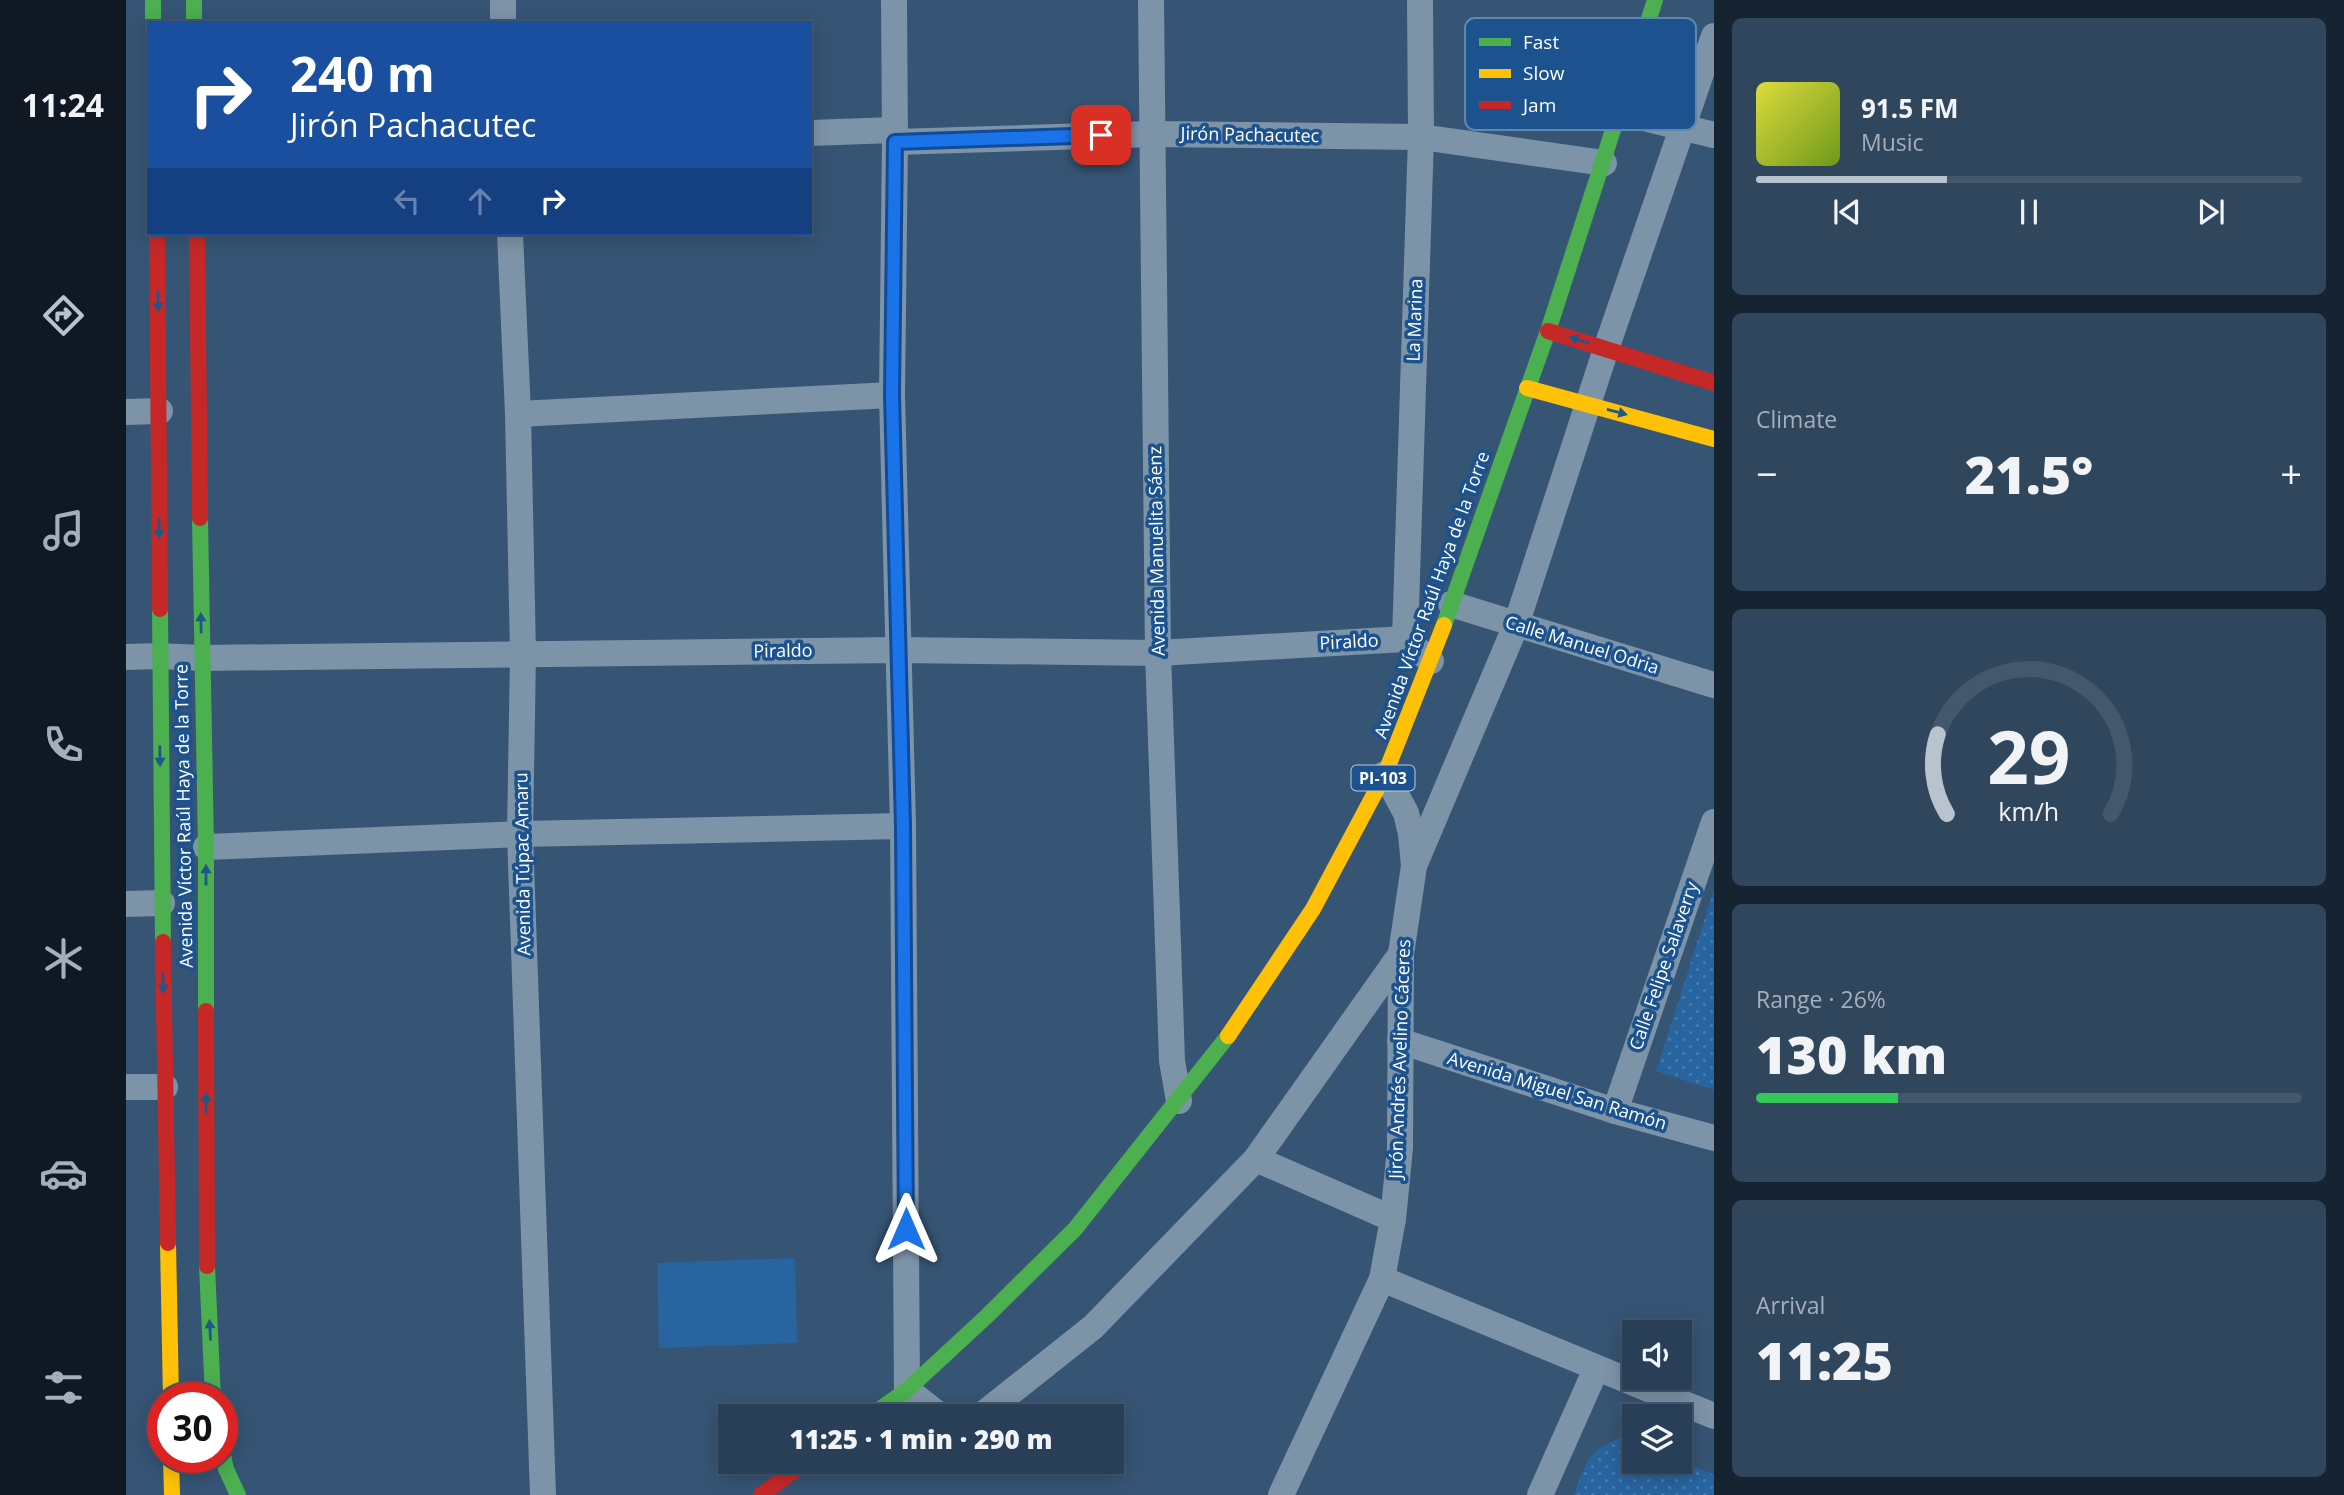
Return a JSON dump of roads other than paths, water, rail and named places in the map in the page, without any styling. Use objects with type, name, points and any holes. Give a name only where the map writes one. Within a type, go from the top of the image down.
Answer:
[{"type":"main road","points":[[153,0],[153,21]]},
{"type":"main road","points":[[194,0],[194,21]]},
{"type":"main road","name":"Avenida Víctor Raúl Haya de la Torre","points":[[1649,18],[1655,0]]},
{"type":"main road","name":"Avenida Víctor Raúl Haya de la Torre","points":[[887,1404],[907,1390],[987,1316],[1075,1229],[1179,1101],[1262,988],[1313,909],[1385,774],[1431,661],[1548,331],[1614,130]]},
{"type":"main road","name":"Avenida Víctor Raúl Haya de la Torre","points":[[157,235],[160,411],[159,656],[171,1382]]},
{"type":"main road","name":"Avenida Víctor Raúl Haya de la Torre","points":[[197,235],[201,658],[206,848],[206,1242],[212,1382]]},
{"type":"main road","points":[[1548,331],[1714,383]]},
{"type":"main road","points":[[1527,388],[1714,439]]},
{"type":"main road","points":[[171,1473],[172,1495]]},
{"type":"main road","points":[[228,1473],[238,1495]]},
{"type":"main road","points":[[761,1495],[789,1474]]},
{"type":"street","points":[[503,0],[503,21]]},
{"type":"street","points":[[894,0],[892,395],[903,826],[907,1390],[925,1404]]},
{"type":"street","name":"Avenida Manuelita Sáenz","points":[[1151,0],[1158,653],[1172,1061],[1179,1101]]},
{"type":"street","name":"La Marina","points":[[1405,639],[1421,137],[1420,0]]},
{"type":"street","points":[[1696,89],[1714,36]]},
{"type":"street","points":[[1413,866],[1516,625],[1606,349],[1682,130]]},
{"type":"street","points":[[1692,130],[1714,135]]},
{"type":"street","name":"Jirón Pachacutec","points":[[812,133],[894,136],[1153,134],[1421,137],[1604,163]]},
{"type":"street","name":"Avenida Túpac Amaru","points":[[510,235],[518,414],[523,654],[520,834],[543,1495]]},
{"type":"street","points":[[518,414],[892,395]]},
{"type":"street","points":[[126,412],[160,411]]},
{"type":"street","name":"Calle Manuel Odria","points":[[1451,604],[1714,685]]},
{"type":"street","points":[[1405,639],[1431,661]]},
{"type":"street","name":"Piraldo","points":[[126,657],[898,650],[1158,653],[1405,639]]},
{"type":"street","name":"Jirón Andrés Avelino Cáceres","points":[[1281,1495],[1382,1279],[1393,1219],[1400,1149],[1401,954],[1413,866],[1411,834],[1406,813],[1385,774]]},
{"type":"street","name":"Calle Felipe Salaverry","points":[[1615,1111],[1714,822]]},
{"type":"street","points":[[206,848],[520,834],[903,826]]},
{"type":"street","points":[[126,904],[162,903]]},
{"type":"street","points":[[996,1404],[1093,1326],[1256,1159],[1401,954]]},
{"type":"street","name":"Avenida Miguel San Ramón","points":[[1400,1041],[1615,1111],[1714,1138]]},
{"type":"street","points":[[126,1087],[165,1087]]},
{"type":"street","points":[[1256,1159],[1393,1219]]},
{"type":"street","points":[[1382,1279],[1714,1416]]},
{"type":"street","points":[[1540,1495],[1596,1369]]}]
